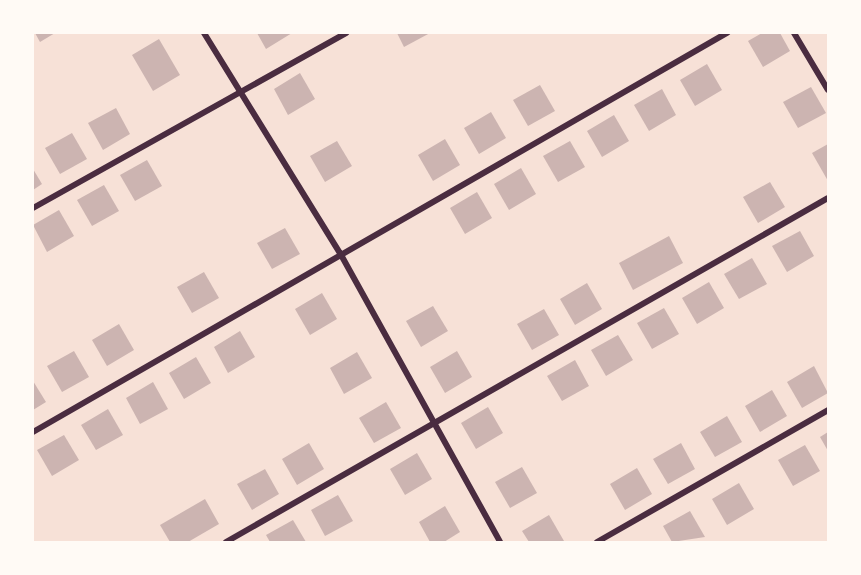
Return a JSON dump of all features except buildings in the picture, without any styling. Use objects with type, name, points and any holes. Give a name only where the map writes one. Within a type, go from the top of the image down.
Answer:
[{"type":"street","points":[[204,33],[340,253],[500,542]]},
{"type":"street","points":[[33,208],[346,33]]},
{"type":"street","points":[[33,432],[340,253],[727,33]]},
{"type":"street","points":[[794,33],[828,90]]},
{"type":"street","points":[[226,542],[434,421],[828,198]]},
{"type":"street","points":[[597,542],[828,410]]}]
